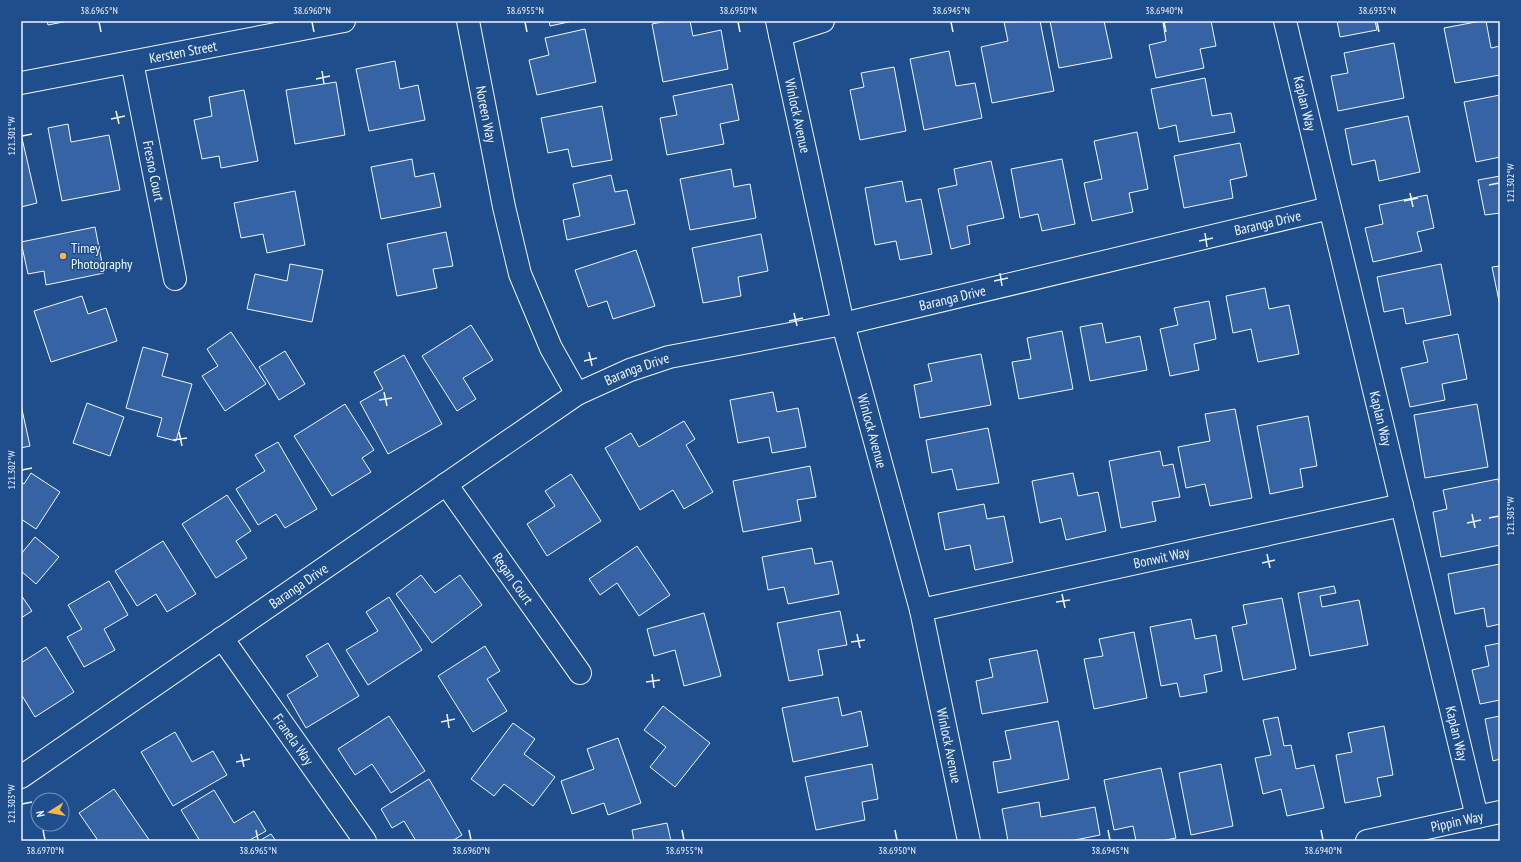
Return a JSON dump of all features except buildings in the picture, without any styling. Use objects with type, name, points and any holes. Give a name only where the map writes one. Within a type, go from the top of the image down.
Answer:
[{"type":"street","name":"Kersten Street","points":[[21,84],[344,21]]},
{"type":"street","name":"Noreen Way","points":[[468,21],[504,208],[520,274],[551,348],[577,394]]},
{"type":"street","points":[[779,28],[823,21]]},
{"type":"street","name":"Kaplan Way","points":[[1285,21],[1477,817]]},
{"type":"street","name":"Winlock Avenue","points":[[779,28],[844,324],[921,610],[969,841]]},
{"type":"street","name":"Fresno Court","points":[[132,62],[175,280]]},
{"type":"street","name":"Baranga Drive","points":[[21,778],[577,394],[630,370],[669,357],[844,324],[1330,208]]},
{"type":"street","name":"Regan Court","points":[[446,484],[580,673]]},
{"type":"street","name":"Bonwit Way","points":[[921,610],[1402,505]]},
{"type":"street","name":"Franela Way","points":[[222,638],[365,841]]},
{"type":"street","name":"Pippin Way","points":[[1367,841],[1500,812]]},
{"type":"place","name":"Timey Photography","points":[[63,256]]}]
